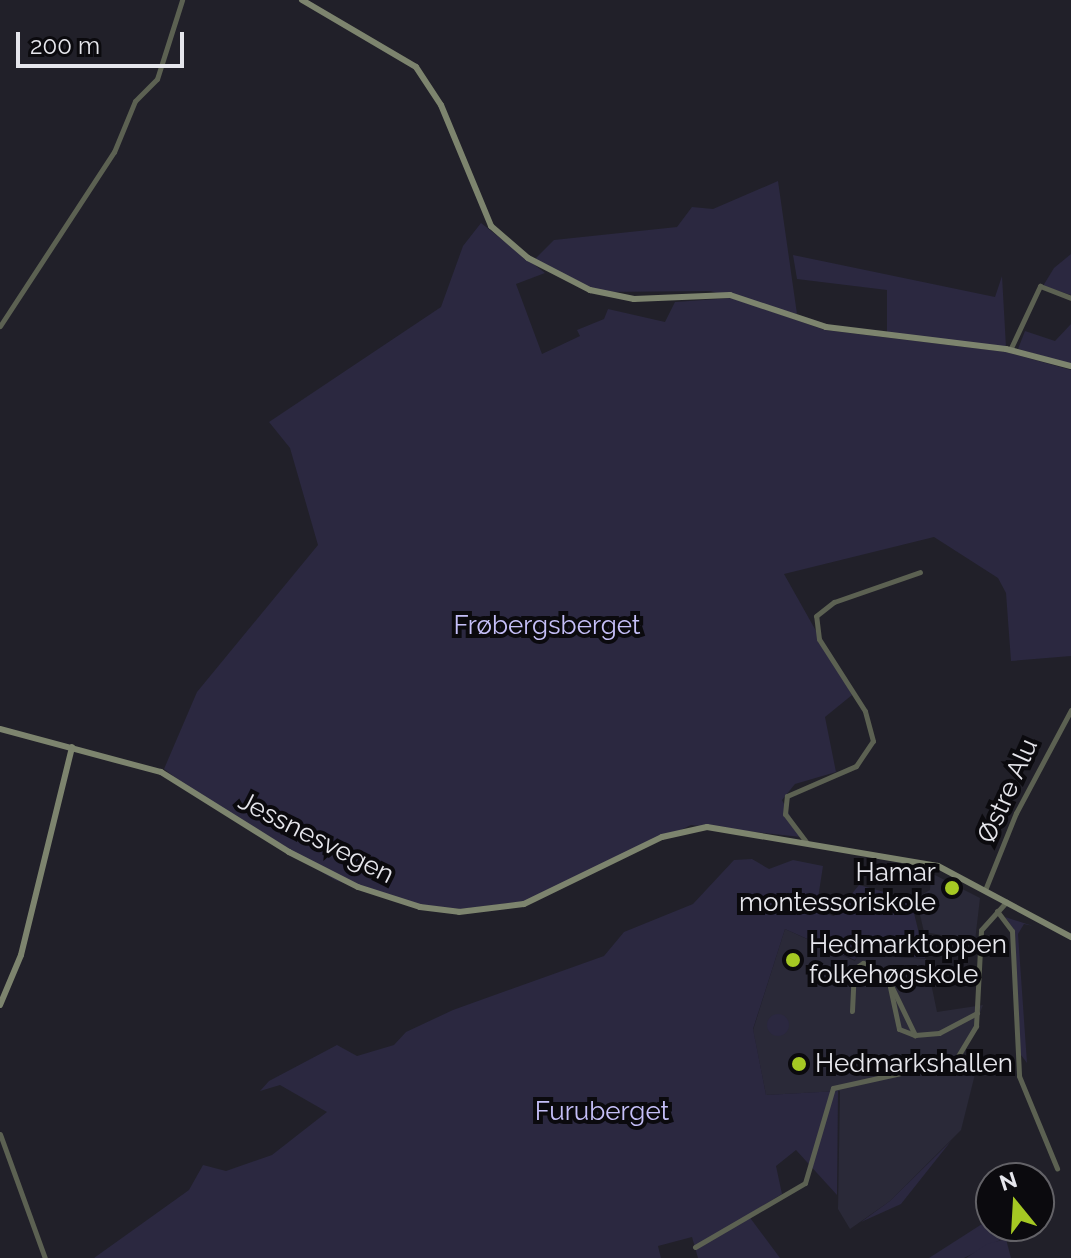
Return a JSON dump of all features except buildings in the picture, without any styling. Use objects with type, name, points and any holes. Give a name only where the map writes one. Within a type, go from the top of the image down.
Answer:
[{"type":"main road","points":[[302,0],[416,67],[441,105],[491,226],[528,258],[590,290],[621,298],[730,295],[826,327],[1010,350],[1071,366]]},
{"type":"main road","name":"Jessnesvegen","points":[[0,729],[161,772],[231,820],[348,882],[432,910],[490,910],[538,900],[690,828],[929,863],[1071,937]]},
{"type":"main road","points":[[0,1005],[21,955],[72,747]]},
{"type":"street","points":[[0,326],[114,152],[135,101],[157,79],[182,0]]},
{"type":"street","points":[[1010,350],[1040,286],[1071,298]]},
{"type":"street","points":[[807,843],[785,814],[787,796],[856,766],[873,741],[865,711],[819,639],[816,616],[834,602],[920,572]]},
{"type":"street","name":"Østre Alu","points":[[985,890],[1016,813],[1071,710]]},
{"type":"street","points":[[695,1247],[805,1183],[833,1088],[953,1063],[972,1037],[978,1012],[981,930],[1006,902]]},
{"type":"street","points":[[997,911],[1012,931],[1019,1076],[1057,1168]]},
{"type":"street","points":[[852,1011],[856,965],[878,967],[890,982],[915,1035],[939,1033],[978,1012]]},
{"type":"street","points":[[830,1061],[840,1070]]},
{"type":"street","points":[[0,1134],[45,1258]]},
{"type":"shaded area","points":[[931,873],[980,898],[975,941],[924,932],[916,898],[930,890]]},
{"type":"shaded area","points":[[785,929],[855,961],[858,954],[926,959],[937,1012],[983,1005],[962,1059],[975,1062],[975,1074],[961,1130],[890,1201],[850,1229],[838,1209],[840,1091],[766,1095],[753,1030]]},
{"type":"green space","points":[[778,181],[797,314],[710,291],[599,292],[535,259],[554,240],[677,227],[692,207],[713,209]]},
{"type":"green space","name":"Frøbergsberget","points":[[481,223],[545,273],[516,284],[542,354],[580,336],[577,330],[604,319],[608,309],[665,322],[675,302],[732,298],[825,330],[1006,352],[1071,370],[1071,656],[1011,661],[1006,593],[998,578],[934,537],[784,574],[852,695],[825,717],[836,772],[795,784],[782,800],[801,837],[691,825],[536,900],[460,909],[402,903],[335,880],[225,815],[164,769],[197,692],[318,545],[290,448],[269,422],[441,307],[463,246]]},
{"type":"green space","points":[[1071,254],[1071,295],[1043,286],[1054,268]]},
{"type":"green space","points":[[793,255],[995,297],[1002,276],[1006,347],[887,333],[887,290],[797,279]]},
{"type":"green space","points":[[1071,324],[1071,364],[1018,349],[1025,331],[1055,341]]},
{"type":"green space","name":"Furuberget","points":[[752,859],[769,869],[793,860],[823,866],[816,911],[834,916],[859,885],[899,896],[913,909],[925,958],[858,954],[855,960],[785,929],[753,1029],[766,1095],[838,1091],[837,1195],[796,1150],[776,1166],[782,1194],[748,1215],[780,1258],[698,1258],[692,1237],[658,1246],[661,1258],[94,1258],[189,1190],[203,1165],[226,1171],[272,1155],[327,1112],[280,1085],[260,1091],[269,1081],[337,1045],[357,1056],[394,1045],[406,1032],[453,1010],[604,956],[624,932],[693,904],[734,860]]},
{"type":"green space","points":[[1005,917],[1033,926],[1024,924],[1018,934],[1027,1063],[1018,1051],[1015,931]]},
{"type":"green space","points":[[778,1014],[789,1025],[778,1036],[767,1025]]},
{"type":"green space","points":[[951,1141],[901,1204],[861,1222],[890,1201]]},
{"type":"green space","points":[[975,1228],[975,1242],[996,1242],[964,1258],[929,1258]]},
{"type":"green space","points":[[1007,1242],[1011,1258],[966,1258],[987,1244]]},
{"type":"place","name":"Hamar montessoriskole","points":[[952,888]]},
{"type":"place","name":"Hedmarktoppen folkehøgskole","points":[[793,960]]},
{"type":"place","name":"Hedmarkshallen","points":[[799,1064]]}]
